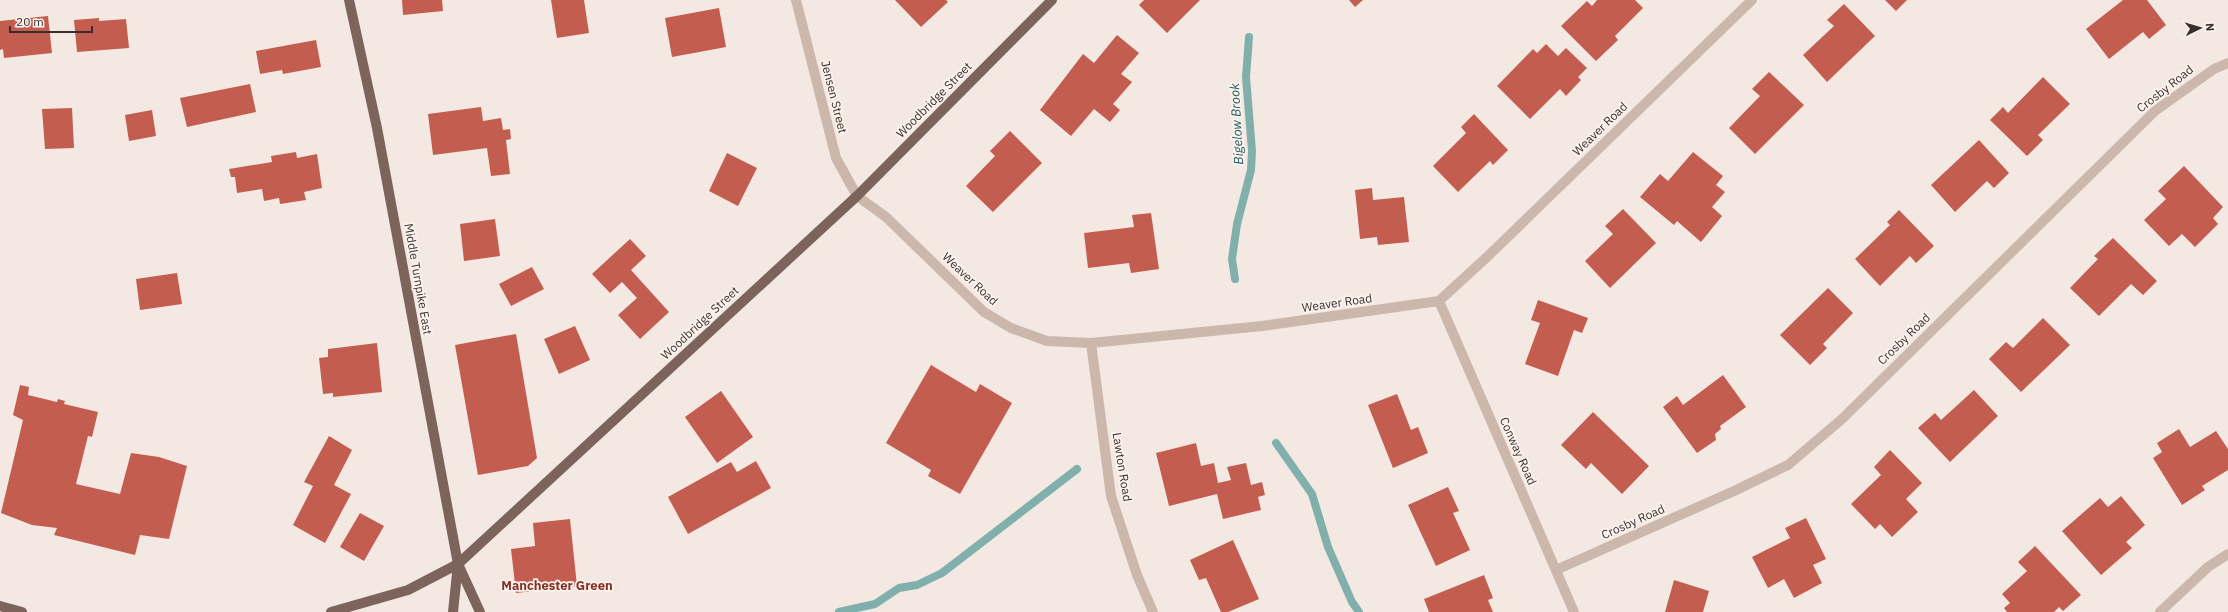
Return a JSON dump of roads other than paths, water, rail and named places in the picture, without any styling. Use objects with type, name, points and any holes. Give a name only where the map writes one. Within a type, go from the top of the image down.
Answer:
[{"type":"main road","name":"Middle Turnpike East","points":[[349,0],[378,136],[458,564],[480,612]]},
{"type":"main road","name":"Woodbridge Street","points":[[331,612],[408,590],[458,564],[857,196],[1052,0]]},
{"type":"main road","name":"Middle Turnpike East","points":[[453,612],[458,564]]},
{"type":"main road","points":[[0,606],[22,612]]},
{"type":"street","name":"Jensen Street","points":[[796,0],[836,158],[857,196]]},
{"type":"street","name":"Weaver Road","points":[[857,196],[886,217],[984,312],[1011,328],[1047,341],[1091,343],[1262,326],[1438,301],[1487,257],[1752,0]]},
{"type":"street","name":"Crosby Road","points":[[1556,570],[1727,495],[1788,465],[1842,419],[2155,111],[2214,69],[2228,63]]},
{"type":"street","name":"Conway Road","points":[[1438,301],[1574,612]]},
{"type":"street","name":"Lawton Road","points":[[1091,343],[1111,496],[1137,575],[1153,612]]},
{"type":"street","points":[[2160,612],[2208,567],[2228,554]]},
{"type":"waterway","name":"Bigelow Brook","points":[[1235,279],[1232,259],[1237,224],[1251,170],[1252,151],[1246,77],[1249,37]]},
{"type":"waterway","name":"Bigelow Brook","points":[[1276,443],[1312,494],[1328,547],[1352,602],[1359,612]]},
{"type":"waterway","points":[[839,612],[875,604],[899,588],[917,585],[942,573],[1077,469]]},
{"type":"district","name":"Manchester Green","points":[[557,585]]}]
